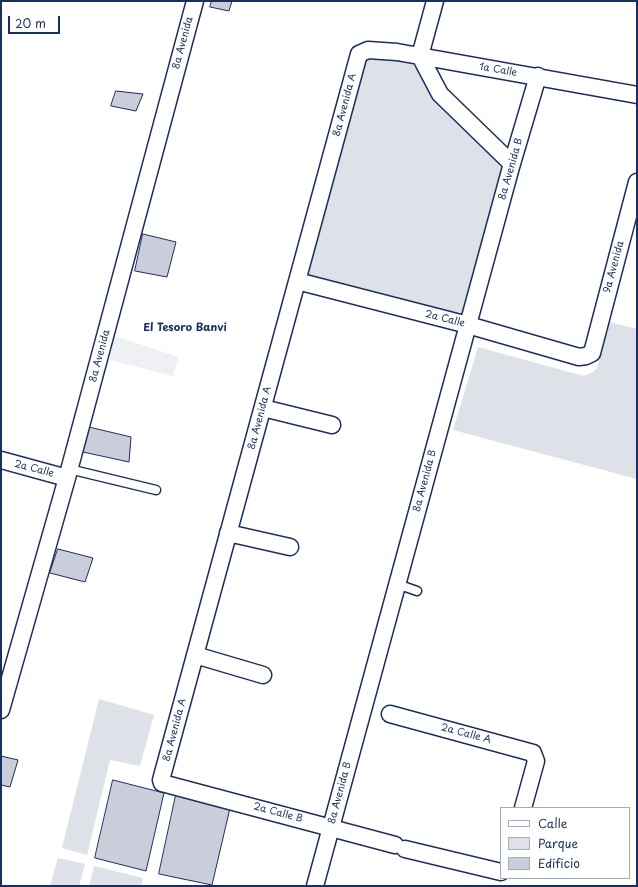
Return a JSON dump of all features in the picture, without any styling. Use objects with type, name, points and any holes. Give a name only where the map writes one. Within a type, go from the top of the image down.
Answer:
[{"type":"street","name":"8a Avenida","points":[[1,710],[68,474],[194,1]]},
{"type":"street","points":[[436,1],[420,56],[440,94],[512,164]]},
{"type":"street","name":"1a Calle","points":[[359,54],[368,50],[397,52],[538,76],[637,95]]},
{"type":"street","name":"8a Avenida A","points":[[162,782],[228,533],[359,54]]},
{"type":"street","name":"8a Avenida B","points":[[315,886],[512,164],[538,76]]},
{"type":"street","name":"9a Avenida","points":[[592,353],[637,182]]},
{"type":"street","name":"2a Calle","points":[[298,281],[468,325],[579,357],[592,353]]},
{"type":"street","points":[[262,408],[332,425]]},
{"type":"street","name":"2a Calle","points":[[1,460],[68,474]]},
{"type":"street","points":[[228,533],[290,547]]},
{"type":"street","points":[[195,655],[263,675]]},
{"type":"street","name":"2a Calle A","points":[[390,714],[533,753],[536,761],[523,807]]},
{"type":"street","name":"2a Calle B","points":[[162,782],[400,847],[500,872]]},
{"type":"lane","points":[[68,474],[156,490]]},
{"type":"lane","points":[[397,584],[417,591]]},
{"type":"shaded area","points":[[114,336],[179,357],[173,376],[110,360]]},
{"type":"green space","points":[[365,56],[416,61],[505,166],[464,318],[305,277]]},
{"type":"green space","points":[[610,322],[637,329],[637,479],[453,430],[478,347],[584,376],[593,372],[597,368]]},
{"type":"green space","points":[[99,699],[154,715],[140,766],[110,760],[87,855],[62,848]]},
{"type":"green space","points":[[58,858],[85,864],[79,886],[50,886]]},
{"type":"green space","points":[[94,866],[143,878],[141,886],[89,886]]},
{"type":"building","points":[[212,1],[232,1],[229,11],[210,7]]},
{"type":"building","points":[[116,91],[143,94],[136,111],[111,106]]},
{"type":"building","points":[[143,234],[176,242],[167,277],[135,271]]},
{"type":"building","points":[[89,427],[131,437],[129,462],[83,452]]},
{"type":"building","points":[[58,549],[93,558],[85,582],[50,573]]},
{"type":"building","points":[[1,756],[18,760],[10,787],[1,785]]},
{"type":"building","points":[[113,780],[164,793],[146,871],[95,858]]},
{"type":"building","points":[[176,795],[230,808],[212,885],[159,874]]},
{"type":"district","name":"El Tesoro Banvi","points":[[185,328]]}]
